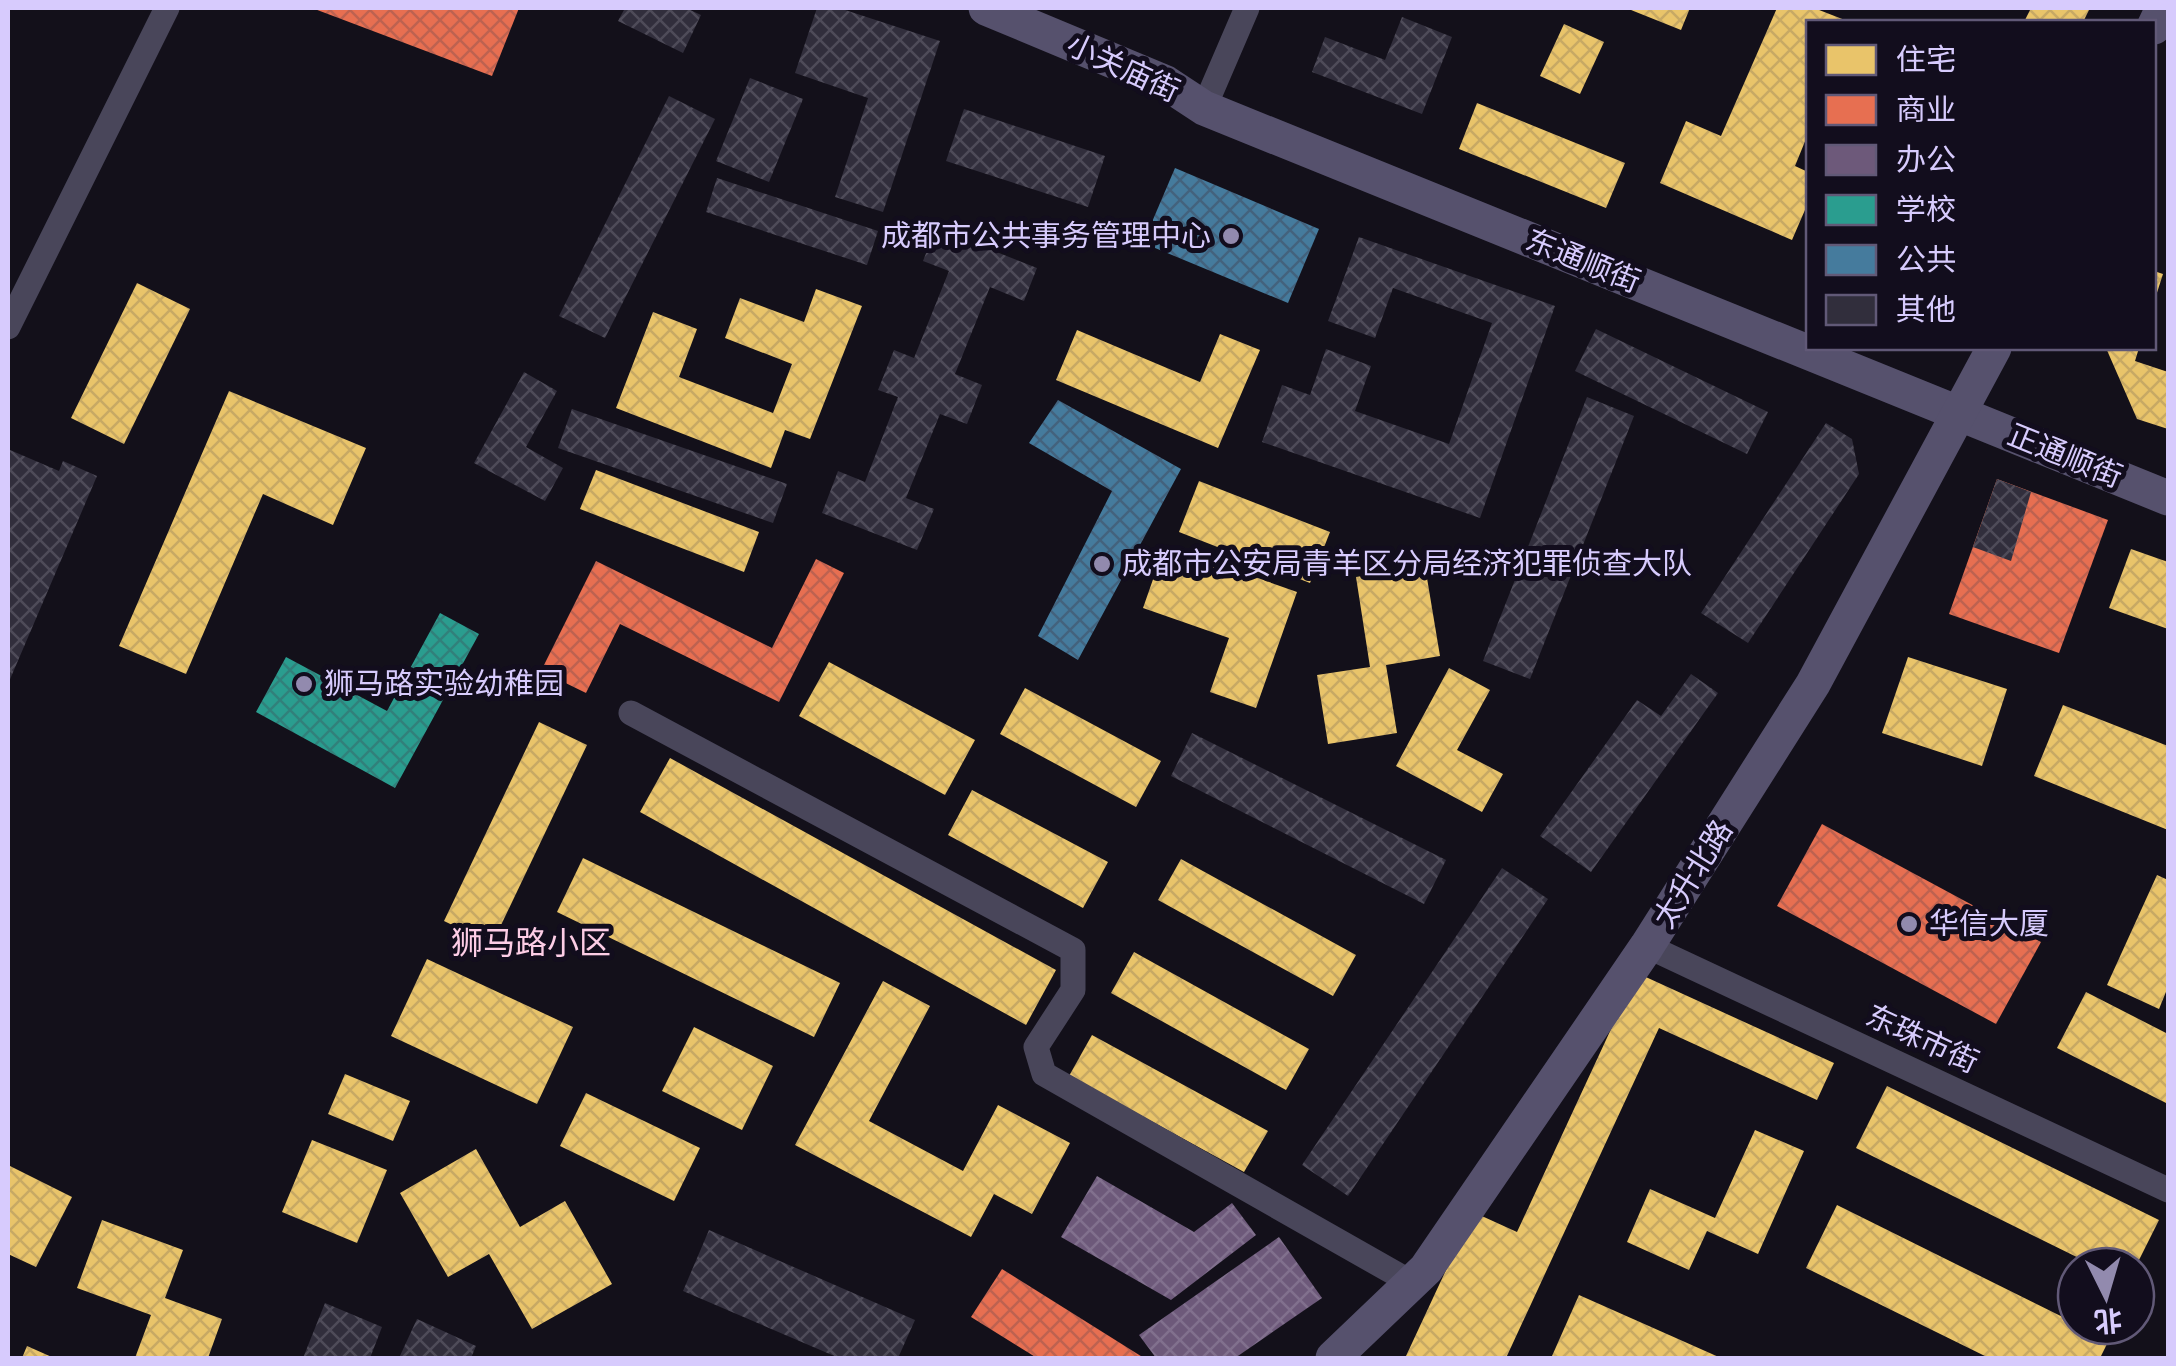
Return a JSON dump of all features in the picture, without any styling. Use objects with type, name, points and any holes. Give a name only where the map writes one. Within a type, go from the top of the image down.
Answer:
[{"type":"street","points":[[8,327],[166,8]]},
{"type":"street","name":"小关庙街","points":[[986,8],[1166,83],[1204,108]]},
{"type":"street","points":[[1204,108],[1247,8]]},
{"type":"street","name":"东通顺街","points":[[1204,108],[1962,414]]},
{"type":"street","name":"太升北路","points":[[1333,1358],[1426,1270],[1647,946],[1814,684],[1993,350]]},
{"type":"street","name":"正通顺街","points":[[1962,414],[2168,498]]},
{"type":"street","points":[[631,713],[1073,950],[1073,990],[1036,1047],[1044,1074],[1412,1283]]},
{"type":"street","name":"东珠市街","points":[[1647,946],[2168,1190]]},
{"type":"building: 住宅","points":[[1626,8],[1690,8],[1681,30]]},
{"type":"building: 住宅","points":[[1777,8],[1814,8],[1845,20],[1806,20],[1806,139],[1795,166],[1806,171],[1806,208],[1792,240],[1660,183],[1686,121],[1721,136]]},
{"type":"building: 住宅","points":[[2031,8],[2090,8],[2084,20],[2025,20]]},
{"type":"building: 住宅","points":[[1564,24],[1604,42],[1580,94],[1540,76]]},
{"type":"building: 住宅","points":[[1477,103],[1625,163],[1606,208],[1459,149]]},
{"type":"building: 住宅","points":[[2156,272],[2163,274],[2156,296]]},
{"type":"building: 住宅","points":[[137,283],[190,309],[124,444],[71,418]]},
{"type":"building: 住宅","points":[[816,289],[862,306],[810,439],[785,430],[771,468],[616,408],[653,312],[697,329],[679,377],[773,413],[792,364],[725,338],[740,298],[804,322]]},
{"type":"building: 住宅","points":[[1077,330],[1200,382],[1220,334],[1260,350],[1218,448],[1056,380]]},
{"type":"building: 住宅","points":[[2107,350],[2138,350],[2135,361],[2168,372],[2168,429],[2137,419]]},
{"type":"building: 住宅","points":[[229,391],[366,448],[333,525],[263,494],[186,674],[119,646]]},
{"type":"building: 住宅","points":[[596,470],[759,532],[744,572],[580,509]]},
{"type":"building: 住宅","points":[[1199,481],[1330,532],[1310,583],[1179,532]]},
{"type":"building: 住宅","points":[[1165,545],[1297,592],[1256,708],[1210,692],[1229,638],[1143,608]]},
{"type":"building: 住宅","points":[[2131,549],[2168,562],[2168,629],[2109,608]]},
{"type":"building: 住宅","points":[[1425,566],[1440,656],[1386,665],[1397,733],[1328,744],[1317,675],[1370,667],[1356,577]]},
{"type":"building: 住宅","points":[[1908,657],[2007,689],[1982,766],[1882,733]]},
{"type":"building: 住宅","points":[[829,662],[975,740],[945,795],[799,716]]},
{"type":"building: 住宅","points":[[1449,668],[1490,690],[1457,750],[1503,774],[1482,812],[1396,766]]},
{"type":"building: 住宅","points":[[1025,688],[1161,761],[1136,807],[1000,734]]},
{"type":"building: 住宅","points":[[2063,705],[2168,746],[2168,830],[2034,776]]},
{"type":"building: 住宅","points":[[539,722],[587,745],[492,944],[444,921]]},
{"type":"building: 住宅","points":[[670,758],[1056,970],[1026,1025],[640,812]]},
{"type":"building: 住宅","points":[[972,790],[1108,862],[1083,908],[948,835]]},
{"type":"building: 住宅","points":[[583,858],[840,983],[814,1037],[557,912]]},
{"type":"building: 住宅","points":[[1181,859],[1356,955],[1333,996],[1158,900]]},
{"type":"building: 住宅","points":[[2157,875],[2168,880],[2168,987],[2159,1009],[2107,985]]},
{"type":"building: 住宅","points":[[1134,952],[1309,1049],[1286,1090],[1111,993]]},
{"type":"building: 住宅","points":[[427,959],[573,1027],[537,1104],[391,1036]]},
{"type":"building: 住宅","points":[[1637,973],[1834,1063],[1817,1100],[1659,1028],[1506,1358],[1406,1356],[1473,1212],[1517,1232]]},
{"type":"building: 住宅","points":[[883,981],[930,1006],[869,1121],[963,1171],[998,1105],[1070,1143],[1032,1214],[994,1194],[971,1237],[795,1145]]},
{"type":"building: 住宅","points":[[2086,992],[2168,1034],[2168,1104],[2057,1048]]},
{"type":"building: 住宅","points":[[694,1027],[773,1066],[742,1130],[662,1091]]},
{"type":"building: 住宅","points":[[1092,1035],[1268,1131],[1244,1172],[1069,1076]]},
{"type":"building: 住宅","points":[[345,1074],[410,1101],[393,1141],[328,1114]]},
{"type":"building: 住宅","points":[[1887,1086],[2159,1220],[2146,1246],[2056,1247],[1856,1148]]},
{"type":"building: 住宅","points":[[586,1093],[700,1148],[674,1201],[560,1146]]},
{"type":"building: 住宅","points":[[1755,1130],[1804,1151],[1758,1254],[1707,1231],[1689,1270],[1627,1242],[1650,1189],[1715,1218]]},
{"type":"building: 住宅","points":[[312,1140],[387,1170],[357,1243],[282,1212]]},
{"type":"building: 住宅","points":[[476,1149],[520,1227],[565,1201],[612,1284],[532,1329],[489,1254],[448,1277],[400,1193]]},
{"type":"building: 住宅","points":[[8,1165],[72,1197],[36,1267],[8,1254]]},
{"type":"building: 住宅","points":[[1837,1205],[2056,1314],[2056,1346],[2106,1346],[2100,1358],[1989,1358],[1806,1268]]},
{"type":"building: 住宅","points":[[102,1220],[183,1250],[165,1298],[222,1319],[208,1358],[135,1358],[151,1315],[77,1288]]},
{"type":"building: 住宅","points":[[1579,1295],[1721,1358],[1552,1356]]},
{"type":"building: 住宅","points":[[27,1346],[54,1358],[22,1358]]},
{"type":"building: 商业","points":[[312,8],[519,8],[492,76]]},
{"type":"building: 商业","points":[[1997,479],[2108,520],[2059,653],[1949,614]]},
{"type":"building: 商业","points":[[816,559],[844,573],[779,702],[620,624],[586,693],[541,671],[596,561],[772,648]]},
{"type":"building: 商业","name":"华信大厦","points":[[1822,824],[2041,942],[1996,1024],[1777,906]]},
{"type":"building: 商业","points":[[1002,1269],[1144,1358],[1037,1358],[971,1317]]},
{"type":"building: 办公","points":[[1097,1176],[1194,1232],[1232,1203],[1256,1235],[1171,1300],[1061,1237]]},
{"type":"building: 办公","points":[[1279,1237],[1322,1298],[1235,1358],[1156,1358],[1139,1335]]},
{"type":"building: 学校","name":"狮马路实验幼稚园","points":[[440,613],[479,634],[395,788],[256,712],[286,657],[387,711]]},
{"type":"building: 公共","name":"成都市公共事务管理中心","points":[[1175,168],[1319,229],[1288,303],[1143,243]]},
{"type":"building: 公共","name":"成都市公安局青羊区分局经济犯罪侦查大队","points":[[1058,400],[1181,469],[1078,660],[1038,636],[1112,491],[1029,443]]},
{"type":"building: 其他","points":[[625,8],[686,8],[701,15],[683,53],[618,21]]},
{"type":"building: 其他","points":[[817,8],[839,8],[940,41],[883,212],[835,197],[868,98],[795,73]]},
{"type":"building: 其他","points":[[1402,17],[1452,37],[1422,114],[1312,72],[1325,37],[1385,60]]},
{"type":"building: 其他","points":[[750,78],[803,99],[769,182],[716,161]]},
{"type":"building: 其他","points":[[669,96],[715,119],[605,338],[559,316]]},
{"type":"building: 其他","points":[[964,109],[1105,156],[1088,207],[946,161]]},
{"type":"building: 其他","points":[[717,178],[878,231],[867,265],[706,212]]},
{"type":"building: 其他","points":[[936,228],[1037,268],[1024,301],[990,287],[955,374],[982,385],[967,424],[940,414],[906,498],[934,509],[917,550],[822,513],[838,471],[865,482],[898,397],[878,390],[894,350],[914,358],[949,271],[923,261]]},
{"type":"building: 其他","points":[[1359,237],[1555,306],[1480,518],[1262,442],[1282,385],[1310,395],[1326,349],[1371,366],[1355,411],[1449,444],[1492,323],[1393,288],[1375,338],[1328,321]]},
{"type":"building: 其他","points":[[1596,329],[1768,412],[1747,454],[1575,371]]},
{"type":"building: 其他","points":[[524,372],[557,391],[526,447],[563,468],[545,501],[474,463]]},
{"type":"building: 其他","points":[[1587,397],[1634,416],[1530,679],[1483,661]]},
{"type":"building: 其他","points":[[572,409],[787,484],[773,523],[558,448]]},
{"type":"building: 其他","points":[[1826,423],[1852,439],[1859,474],[1748,643],[1701,613]]},
{"type":"building: 其他","points":[[10,450],[59,471],[63,461],[97,476],[8,684]]},
{"type":"building: 其他","points":[[1997,479],[2031,492],[2011,561],[1973,547]]},
{"type":"building: 其他","points":[[1691,674],[1718,693],[1591,872],[1540,836],[1637,700],[1661,716]]},
{"type":"building: 其他","points":[[1192,733],[1446,860],[1424,904],[1171,776]]},
{"type":"building: 其他","points":[[1502,868],[1548,899],[1348,1196],[1302,1165]]},
{"type":"building: 其他","points":[[709,1230],[915,1320],[898,1358],[839,1358],[683,1291]]},
{"type":"building: 其他","points":[[325,1303],[382,1327],[370,1358],[303,1358]]},
{"type":"building: 其他","points":[[417,1319],[476,1346],[471,1358],[399,1358]]},
{"type":"place","name":"成都市公共事务管理中心","points":[[1231,236]]},
{"type":"place","name":"成都市公安局青羊区分局经济犯罪侦查大队","points":[[1102,564]]},
{"type":"place","name":"狮马路实验幼稚园","points":[[304,684]]},
{"type":"place","name":"华信大厦","points":[[1909,924]]},
{"type":"district","name":"狮马路小区","points":[[531,943]]}]
